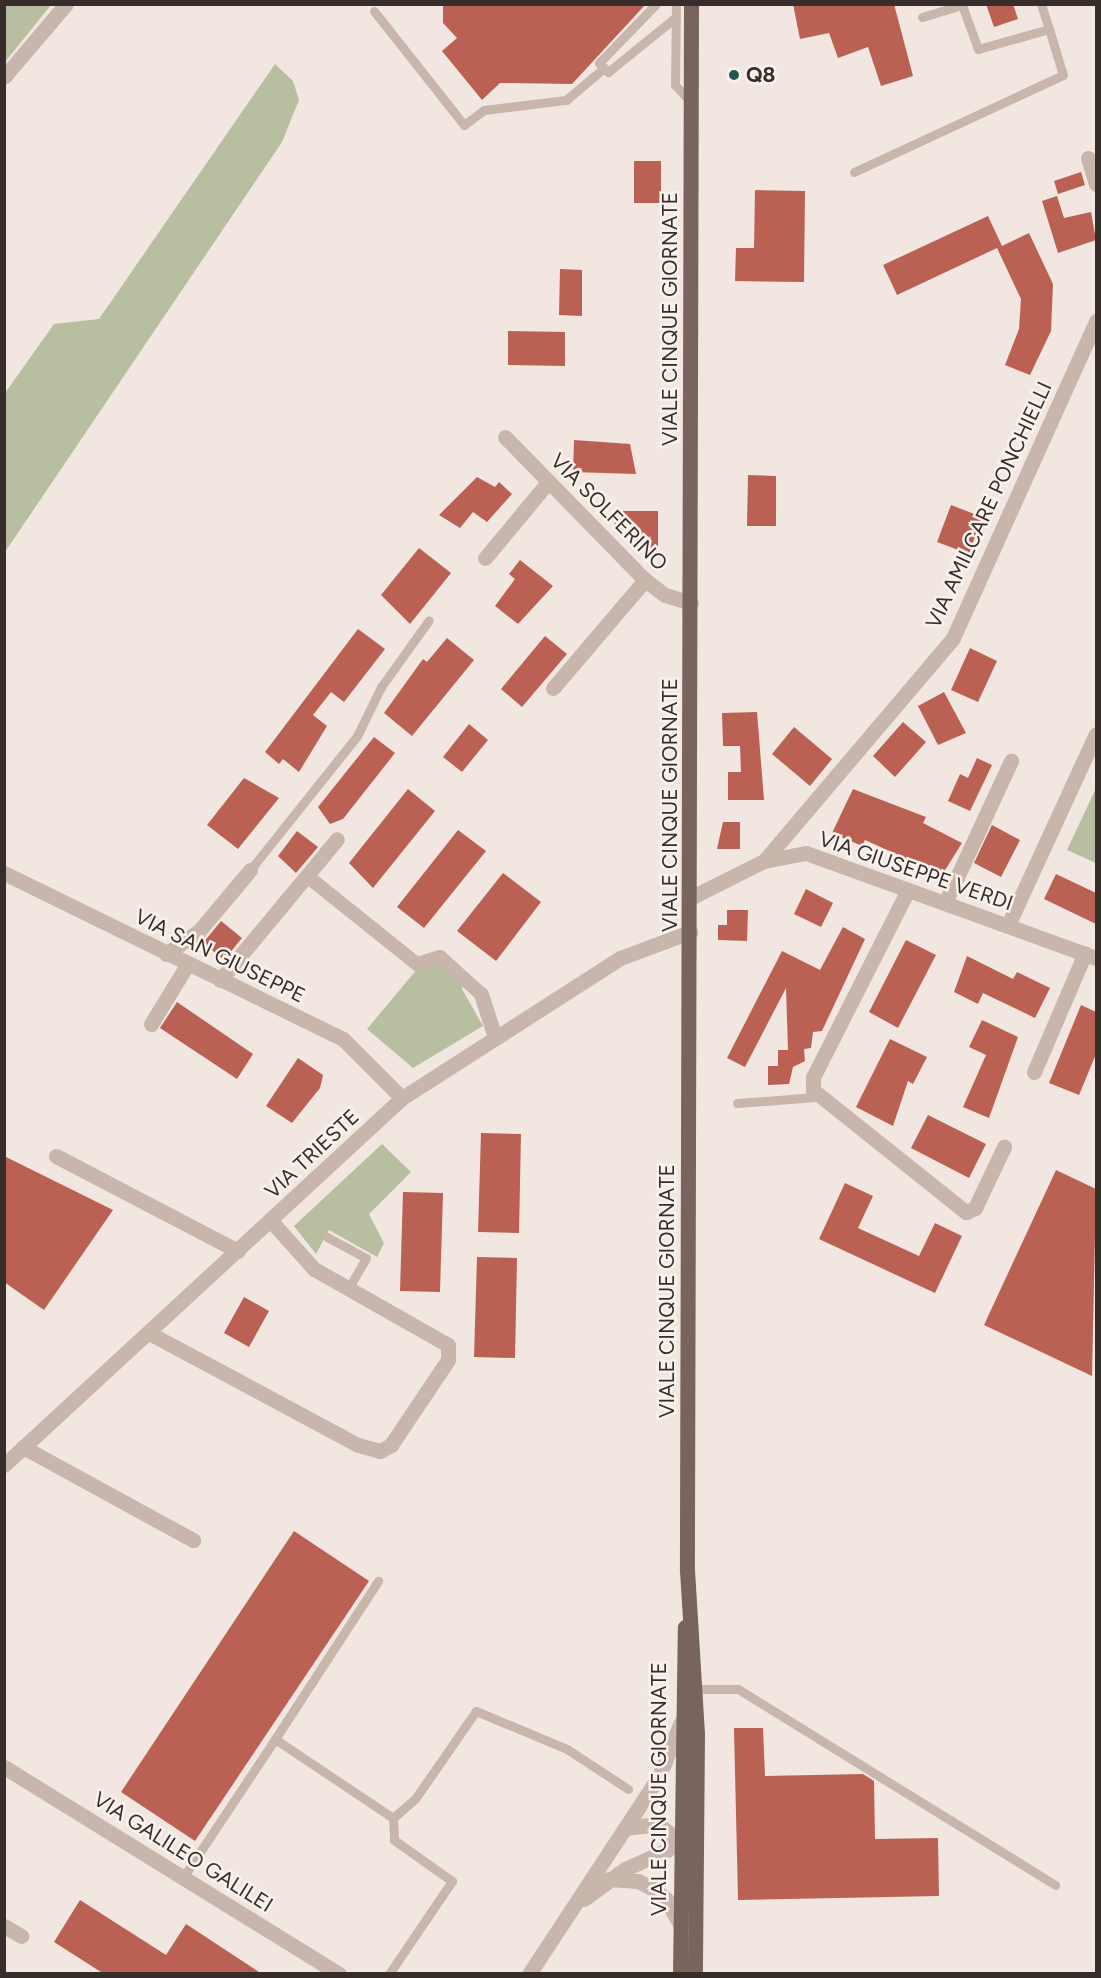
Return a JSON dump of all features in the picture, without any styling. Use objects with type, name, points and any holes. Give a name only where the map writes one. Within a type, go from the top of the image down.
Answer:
[{"type":"main road","name":"VIALE CINQUE GIORNATE","points":[[691,4],[688,1606],[697,1734],[695,1974]]},
{"type":"main road","name":"VIALE CINQUE GIORNATE","points":[[680,1974],[681,1651],[688,1606]]},
{"type":"street","points":[[4,77],[66,4]]},
{"type":"street","points":[[1088,158],[1096,184]]},
{"type":"street","name":"VIA AMILCARE PONCHIELLI","points":[[764,861],[953,638],[1096,321]]},
{"type":"street","name":"VIA SOLFERINO","points":[[505,437],[645,580],[671,599],[691,603]]},
{"type":"street","points":[[485,558],[548,482]]},
{"type":"street","points":[[554,688],[645,580]]},
{"type":"street","points":[[1008,925],[1096,734]]},
{"type":"street","points":[[945,903],[1011,761]]},
{"type":"street","points":[[220,980],[337,839]]},
{"type":"street","name":"VIA GIUSEPPE VERDI","points":[[690,898],[764,861],[806,853],[1091,956]]},
{"type":"street","points":[[166,954],[203,926],[250,870]]},
{"type":"street","name":"VIA SAN GIUSEPPE","points":[[4,873],[351,1044],[402,1098]]},
{"type":"street","points":[[307,876],[417,964],[440,957],[481,994],[495,1037]]},
{"type":"street","points":[[908,890],[813,1077],[816,1097],[966,1212],[975,1208],[1004,1147]]},
{"type":"street","name":"VIA TRIESTE","points":[[4,1465],[402,1098],[620,958],[690,932]]},
{"type":"street","points":[[1034,1071],[1091,956]]},
{"type":"street","points":[[151,1024],[188,965]]},
{"type":"street","points":[[56,1156],[238,1251]]},
{"type":"street","points":[[149,1333],[358,1445],[380,1451],[391,1445],[451,1352],[441,1338],[304,1261],[271,1221]]},
{"type":"street","points":[[23,1447],[193,1540]]},
{"type":"street","points":[[529,1974],[659,1776],[681,1722]]},
{"type":"street","points":[[565,1918],[609,1879],[680,1840],[689,1829],[697,1734]]},
{"type":"street","name":"VIA GALILEO GALILEI","points":[[4,1767],[184,1876],[339,1974]]},
{"type":"street","points":[[625,1828],[658,1824],[687,1848],[690,1879],[690,1974]]},
{"type":"street","points":[[609,1879],[638,1881],[652,1888],[666,1899],[680,1923]]},
{"type":"street","points":[[4,1926],[21,1936]]},
{"type":"lane","points":[[656,4],[599,63],[608,72],[676,17]]},
{"type":"lane","points":[[676,4],[675,85],[692,102]]},
{"type":"lane","points":[[854,172],[1063,75],[1041,4]]},
{"type":"lane","points":[[922,17],[962,5],[978,49],[1049,29]]},
{"type":"lane","points":[[374,11],[464,125],[484,110],[566,100],[604,68]]},
{"type":"lane","points":[[250,870],[357,736],[381,687],[429,620]]},
{"type":"lane","points":[[737,1103],[816,1097]]},
{"type":"lane","points":[[327,1237],[366,1258],[350,1288]]},
{"type":"lane","points":[[184,1876],[378,1581]]},
{"type":"lane","points":[[694,1689],[738,1689],[1055,1885]]},
{"type":"lane","points":[[393,1818],[415,1799],[476,1711],[567,1749],[628,1789]]},
{"type":"lane","points":[[275,1739],[393,1818]]},
{"type":"lane","points":[[389,1974],[452,1881],[394,1840],[393,1818]]},
{"type":"green space","points":[[4,5],[51,5],[5,62]]},
{"type":"green space","points":[[275,64],[293,81],[299,100],[282,142],[5,552],[5,393],[54,324],[99,319]]},
{"type":"green space","points":[[1096,788],[1096,863],[1067,850]]},
{"type":"green space","points":[[439,961],[463,980],[462,989],[483,1026],[413,1068],[367,1029],[418,968]]},
{"type":"green space","points":[[382,1144],[411,1172],[369,1214],[384,1243],[377,1257],[329,1230],[316,1254],[294,1226]]},
{"type":"building","points":[[443,4],[646,4],[572,84],[500,83],[482,100],[442,51],[457,38],[443,23]]},
{"type":"building","points":[[793,4],[894,4],[913,76],[881,86],[868,47],[838,58],[829,33],[800,39]]},
{"type":"building","points":[[986,4],[1013,4],[1018,19],[994,27]]},
{"type":"building","points":[[634,161],[661,161],[661,203],[634,203]]},
{"type":"building","points":[[1081,172],[1085,185],[1058,194],[1054,181]]},
{"type":"building","points":[[755,190],[805,191],[804,282],[735,281],[736,248],[754,248]]},
{"type":"building","points":[[1057,196],[1064,218],[1091,212],[1096,240],[1058,253],[1042,201]]},
{"type":"building","points":[[988,216],[1002,246],[1029,233],[1053,284],[1051,331],[1030,375],[1005,365],[1019,329],[1021,299],[997,248],[897,295],[883,265]]},
{"type":"building","points":[[560,269],[582,270],[582,316],[559,315]]},
{"type":"building","points":[[508,331],[565,332],[565,366],[508,365]]},
{"type":"building","points":[[574,440],[630,444],[636,474],[573,472]]},
{"type":"building","points":[[748,475],[776,476],[776,526],[747,526]]},
{"type":"building","points":[[477,477],[495,487],[499,482],[512,494],[487,522],[473,512],[460,528],[439,515]]},
{"type":"building","points":[[951,505],[982,517],[969,554],[937,542]]},
{"type":"building","points":[[614,511],[658,511],[658,548],[639,548],[632,535],[615,526]]},
{"type":"building","points":[[419,548],[451,573],[410,624],[381,595]]},
{"type":"building","points":[[520,560],[553,586],[518,624],[495,606],[515,579],[509,574]]},
{"type":"building","points":[[358,629],[385,649],[344,702],[331,692],[313,715],[327,726],[299,772],[283,759],[279,764],[265,752]]},
{"type":"building","points":[[545,636],[567,654],[522,707],[501,689]]},
{"type":"building","points":[[447,638],[474,660],[412,736],[384,713],[423,659],[427,662]]},
{"type":"building","points":[[970,648],[997,661],[978,702],[951,690]]},
{"type":"building","points":[[944,692],[966,733],[938,745],[918,706]]},
{"type":"building","points":[[757,712],[764,800],[728,800],[728,772],[741,772],[740,746],[723,746],[722,713]]},
{"type":"building","points":[[903,722],[926,742],[895,777],[873,756]]},
{"type":"building","points":[[469,724],[488,740],[462,772],[443,757]]},
{"type":"building","points":[[794,727],[832,759],[810,786],[772,754]]},
{"type":"building","points":[[374,737],[395,753],[343,819],[330,824],[318,807]]},
{"type":"building","points":[[977,758],[992,765],[970,811],[948,801],[960,774],[968,778]]},
{"type":"building","points":[[244,778],[279,798],[238,849],[207,825]]},
{"type":"building","points":[[408,789],[435,811],[373,888],[349,863]]},
{"type":"building","points":[[853,789],[926,817],[923,823],[962,843],[942,875],[865,840],[862,846],[832,833]]},
{"type":"building","points":[[723,822],[740,822],[740,849],[717,849]]},
{"type":"building","points":[[992,825],[1020,840],[1001,877],[974,863]]},
{"type":"building","points":[[458,830],[486,851],[424,928],[397,907]]},
{"type":"building","points":[[297,831],[318,847],[296,873],[278,856]]},
{"type":"building","points":[[503,873],[541,902],[496,961],[457,931]]},
{"type":"building","points":[[1056,874],[1096,893],[1096,924],[1044,899]]},
{"type":"building","points":[[806,889],[833,903],[821,927],[794,914]]},
{"type":"building","points":[[727,910],[748,910],[747,941],[718,940],[718,925],[727,925]]},
{"type":"building","points":[[221,921],[242,938],[224,960],[203,943]]},
{"type":"building","points":[[843,927],[865,939],[822,1031],[813,1032],[811,1048],[804,1049],[805,1061],[793,1067],[789,1084],[768,1085],[768,1066],[778,1066],[778,1050],[788,1050],[786,988],[745,1067],[727,1058],[782,951],[820,970]]},
{"type":"building","points":[[906,940],[936,955],[898,1028],[869,1012]]},
{"type":"building","points":[[967,956],[1013,979],[1017,972],[1050,988],[1035,1018],[983,993],[978,1004],[954,992]]},
{"type":"building","points":[[177,1002],[253,1054],[237,1079],[160,1028]]},
{"type":"building","points":[[1081,1005],[1096,1012],[1096,1054],[1079,1095],[1049,1083]]},
{"type":"building","points":[[982,1020],[1018,1037],[989,1118],[963,1107],[986,1055],[969,1047]]},
{"type":"building","points":[[890,1039],[927,1057],[913,1084],[908,1081],[893,1126],[856,1107]]},
{"type":"building","points":[[298,1058],[323,1075],[320,1088],[292,1123],[266,1106]]},
{"type":"building","points":[[928,1115],[986,1144],[969,1178],[911,1148]]},
{"type":"building","points":[[481,1133],[521,1134],[519,1233],[478,1232]]},
{"type":"building","points":[[4,1156],[113,1210],[44,1310],[4,1282]]},
{"type":"building","points":[[1056,1170],[1096,1189],[1092,1376],[984,1325]]},
{"type":"building","points":[[845,1183],[873,1196],[858,1228],[919,1256],[935,1223],[962,1236],[935,1293],[819,1239]]},
{"type":"building","points":[[403,1192],[443,1193],[440,1292],[400,1291]]},
{"type":"building","points":[[477,1257],[517,1258],[515,1358],[474,1357]]},
{"type":"building","points":[[244,1297],[269,1311],[249,1347],[224,1333]]},
{"type":"building","points":[[294,1531],[369,1581],[195,1841],[121,1792]]},
{"type":"building","points":[[734,1728],[763,1728],[765,1776],[863,1774],[874,1781],[875,1839],[938,1838],[939,1896],[738,1900]]},
{"type":"building","points":[[80,1900],[166,1955],[186,1924],[262,1974],[104,1974],[54,1942]]},
{"type":"place","name":"Q8","points":[[734,75]]}]
